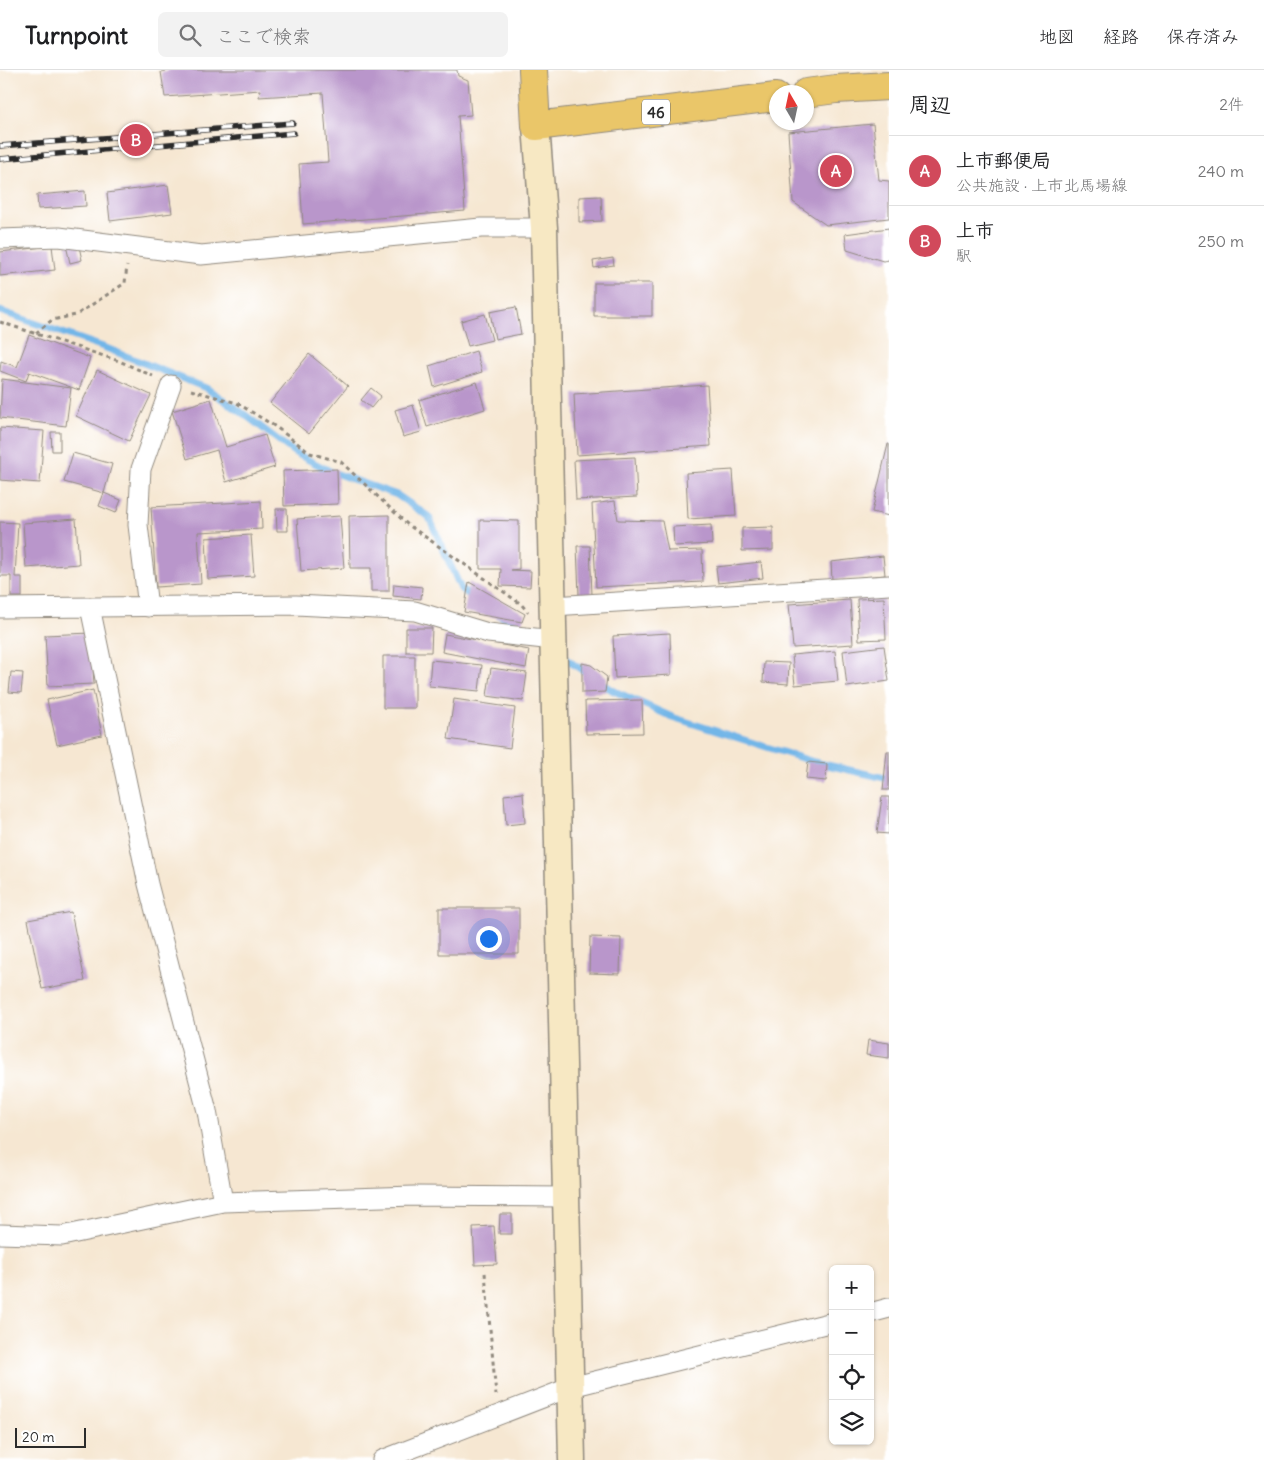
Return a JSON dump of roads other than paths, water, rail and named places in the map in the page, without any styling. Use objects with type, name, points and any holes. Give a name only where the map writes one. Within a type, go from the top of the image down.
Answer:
[{"type":"main road","points":[[533,70],[536,126]]},
{"type":"main road","points":[[814,92],[889,86]]},
{"type":"main road","name":"46","points":[[536,126],[769,98]]},
{"type":"street","points":[[536,126],[544,228],[572,1460]]},
{"type":"street","points":[[0,239],[59,237],[201,255],[481,228],[544,228]]},
{"type":"street","points":[[148,607],[138,526],[142,470],[171,385]]},
{"type":"street","points":[[553,606],[889,585]]},
{"type":"street","points":[[0,608],[296,605],[415,611],[488,633],[554,640]]},
{"type":"street","points":[[90,607],[148,884],[207,1112],[223,1202]]},
{"type":"street","points":[[0,1234],[62,1236],[223,1202],[414,1196],[566,1198]]},
{"type":"street","points":[[874,1312],[889,1308]]},
{"type":"street","points":[[382,1460],[571,1387],[829,1323]]},
{"type":"waterway","points":[[0,311],[106,348],[206,388],[295,453],[332,472],[397,495],[429,517],[461,589],[474,598]]},
{"type":"waterway","points":[[499,615],[524,631]]},
{"type":"waterway","points":[[560,655],[588,674]]},
{"type":"waterway","points":[[599,682],[612,690],[672,717],[814,762],[889,779]]},
{"type":"railway","points":[[0,146],[293,123]]},
{"type":"railway","points":[[0,159],[294,133]]},
{"type":"place","name":"上市","points":[[136,140]]},
{"type":"place","name":"上市郵便局","points":[[836,171]]}]
